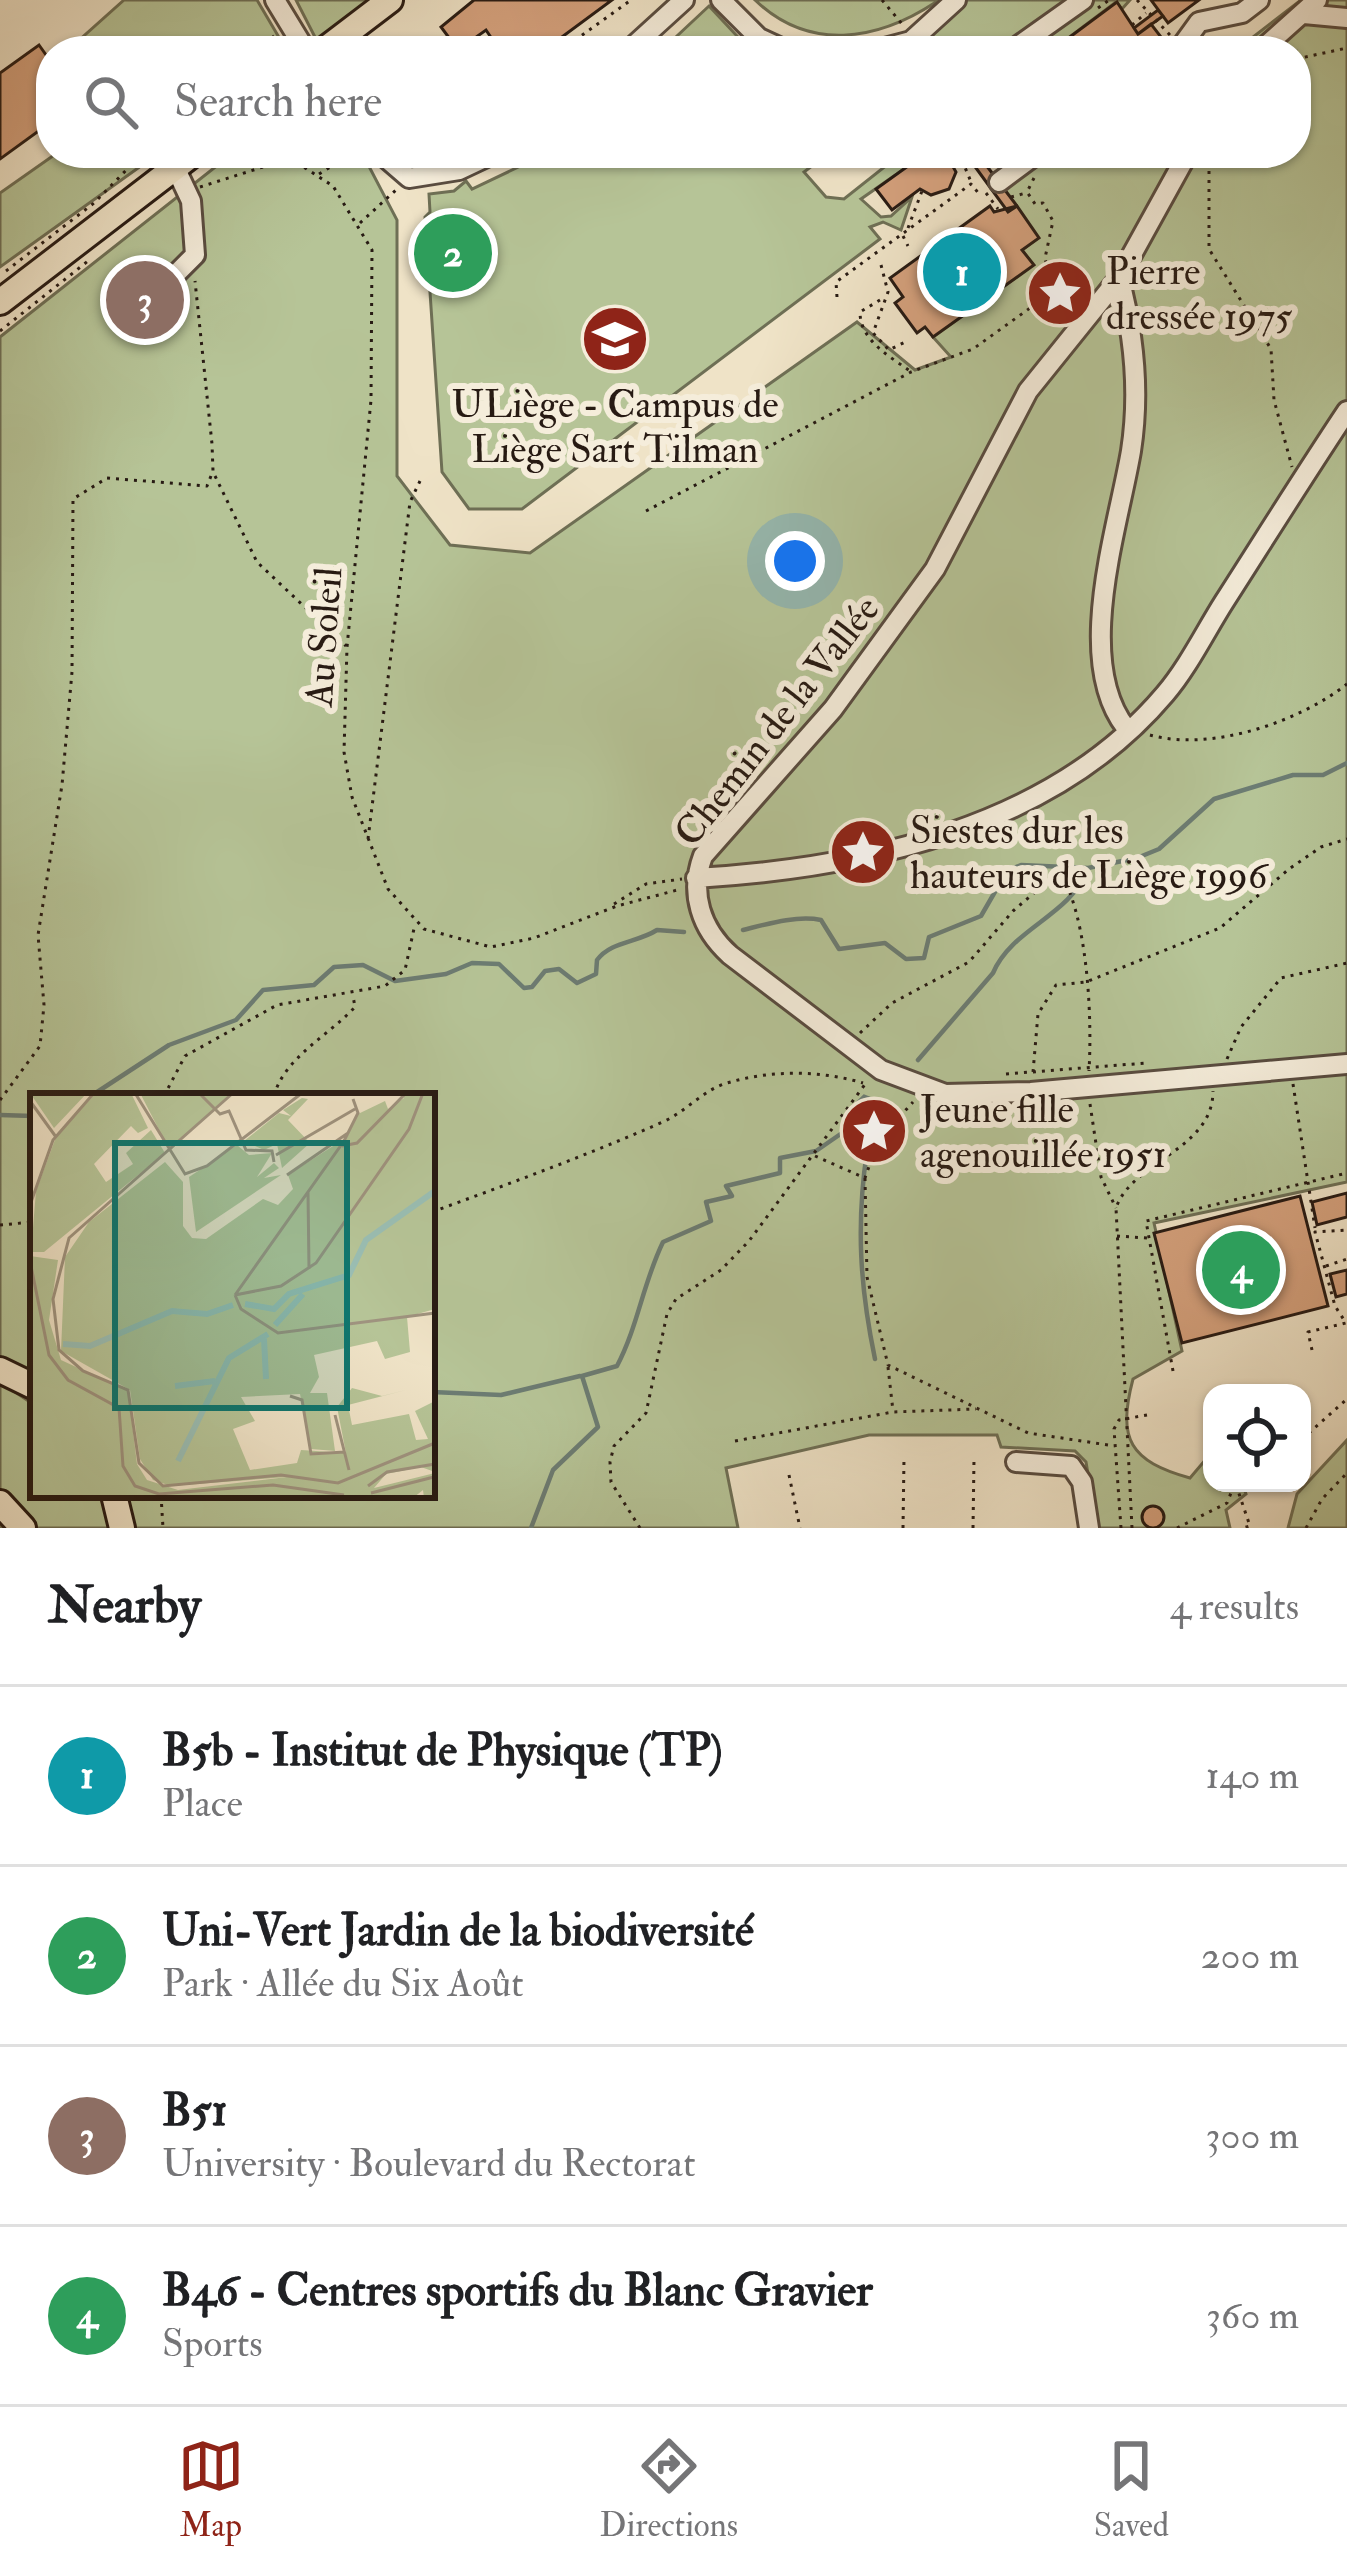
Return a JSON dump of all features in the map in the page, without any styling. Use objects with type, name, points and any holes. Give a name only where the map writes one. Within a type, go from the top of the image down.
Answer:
[{"type":"main road","points":[[342,36],[390,0]]},
{"type":"main road","points":[[0,302],[186,170]]},
{"type":"main road","points":[[0,1370],[30,1385]]},
{"type":"main road","points":[[115,1498],[122,1528]]},
{"type":"main road","points":[[0,1503],[23,1528]]},
{"type":"street","points":[[275,0],[297,36]]},
{"type":"street","points":[[644,36],[684,0]]},
{"type":"street","points":[[721,0],[757,36]]},
{"type":"street","points":[[924,36],[956,0]]},
{"type":"street","points":[[1032,36],[1083,0]]},
{"type":"street","points":[[1242,13],[1258,0]]},
{"type":"street","points":[[1277,36],[1311,7],[1347,18]]},
{"type":"street","points":[[1191,36],[1212,15],[1242,13],[1270,21],[1281,32]]},
{"type":"street","points":[[398,168],[410,178],[463,168]]},
{"type":"street","points":[[991,193],[1020,168]]},
{"type":"street","name":"Chemin de la Vallée","points":[[1179,168],[1112,285],[1028,391],[935,569],[886,640],[833,709],[720,833],[696,878],[698,902],[715,942],[851,1032],[881,1070],[923,1089],[1031,1092],[1347,1064]]},
{"type":"street","points":[[166,284],[195,255],[186,170]]},
{"type":"street","points":[[1112,285],[1133,346],[1134,398],[1131,449],[1109,543],[1103,672],[1116,716],[1126,728]]},
{"type":"street","points":[[696,878],[767,874],[894,850],[1067,783],[1110,749],[1166,693],[1347,411]]},
{"type":"street","points":[[1016,1462],[1071,1466],[1082,1482],[1089,1528]]},
{"type":"path","points":[[581,36],[631,0]]},
{"type":"path","points":[[882,0],[908,36]]},
{"type":"path","points":[[1137,0],[1168,36]]},
{"type":"path","points":[[1132,25],[1158,9]]},
{"type":"path","points":[[1311,55],[1347,47]]},
{"type":"path","points":[[0,276],[94,203],[128,168]]},
{"type":"path","points":[[186,170],[207,185],[266,168]]},
{"type":"path","points":[[302,168],[319,175],[330,168]]},
{"type":"path","points":[[969,168],[998,209]]},
{"type":"path","points":[[1210,168],[1209,249],[1271,349],[1274,400],[1300,483]]},
{"type":"path","name":"Au Soleil","points":[[319,175],[340,194],[372,250],[376,291],[370,423],[347,647],[344,765],[383,881],[416,922]]},
{"type":"path","points":[[359,224],[410,178]]},
{"type":"path","points":[[909,230],[922,191]]},
{"type":"path","points":[[837,297],[836,282],[909,230],[991,193],[1028,194],[1035,205],[1043,203],[1053,221],[1045,258],[1055,298]]},
{"type":"path","points":[[903,235],[908,246]]},
{"type":"path","points":[[195,255],[213,472],[256,562],[347,647]]},
{"type":"path","points":[[0,331],[87,262]]},
{"type":"path","points":[[881,266],[888,292],[860,312],[860,322],[884,352],[911,372]]},
{"type":"path","points":[[646,511],[911,372],[973,349],[1019,313],[1055,298],[1112,285]]},
{"type":"path","points":[[881,299],[874,327],[878,342],[890,350],[907,341]]},
{"type":"path","points":[[0,1100],[13,1090],[40,1046],[44,1005],[38,934],[62,784],[72,672],[74,499],[107,478],[189,488],[207,485],[213,472]]},
{"type":"path","points":[[369,844],[410,502],[420,481]]},
{"type":"path","points":[[1126,728],[1192,740],[1262,728],[1347,684]]},
{"type":"path","points":[[1031,1092],[1038,1014],[1056,985],[1087,982],[1220,928],[1289,869],[1322,847],[1347,839]]},
{"type":"path","points":[[609,909],[646,884],[696,878]]},
{"type":"path","points":[[166,1093],[185,1056],[277,1005],[352,996],[393,980],[405,970],[416,922],[445,939],[490,947],[534,938],[609,909],[684,888],[696,878]]},
{"type":"path","points":[[851,1032],[892,1003],[969,962],[1013,910],[1048,881],[1068,888],[1087,982],[1088,1087],[1101,1177],[1116,1208]]},
{"type":"path","points":[[1132,1528],[1117,1236],[1120,1194],[1175,1152],[1210,1111],[1215,1077],[1241,1027],[1281,978],[1347,963]]},
{"type":"path","points":[[275,1093],[280,1072],[327,1038],[355,1007],[352,996]]},
{"type":"path","points":[[990,1077],[1090,1065],[1162,1063]]},
{"type":"path","points":[[1291,1070],[1304,1183],[1323,1267],[1335,1306],[1345,1312],[1346,1323],[1308,1332],[1312,1350]]},
{"type":"path","points":[[435,1210],[627,1138],[683,1113],[721,1084],[767,1074],[836,1075],[865,1084],[748,1241],[721,1270],[676,1299],[667,1314],[646,1413],[614,1446],[610,1462],[620,1500],[640,1528]]},
{"type":"path","points":[[893,1412],[888,1366],[867,1277],[865,1178],[878,1141],[923,1089]]},
{"type":"path","points":[[814,1155],[865,1178]]},
{"type":"path","points":[[1173,1371],[1146,1221],[1347,1173]]},
{"type":"path","points":[[0,1225],[30,1222]]},
{"type":"path","points":[[1316,1232],[1347,1230]]},
{"type":"path","points":[[1117,1236],[1149,1239]]},
{"type":"path","points":[[1323,1267],[1347,1259]]},
{"type":"path","points":[[888,1366],[1028,1433],[1115,1446]]},
{"type":"path","points":[[1311,1431],[1347,1399]]},
{"type":"path","points":[[735,1441],[893,1412],[977,1408]]},
{"type":"path","points":[[1121,1528],[1114,1429],[1124,1418],[1147,1415]]},
{"type":"path","points":[[903,1528],[904,1458]]},
{"type":"path","points":[[973,1528],[974,1459]]},
{"type":"path","points":[[1306,1528],[1322,1499],[1347,1473]]},
{"type":"path","points":[[789,1475],[800,1528]]},
{"type":"path","points":[[1177,1528],[1227,1503],[1235,1483],[1248,1527]]},
{"type":"path","points":[[161,1498],[163,1528]]},
{"type":"green space","points":[[124,0],[257,0],[278,36],[84,36]]},
{"type":"green space","points":[[296,0],[381,0],[328,36],[314,36]]},
{"type":"green space","points":[[755,0],[1076,0],[1024,36],[928,36],[948,14],[936,2],[890,25],[844,35],[820,34],[776,17]]},
{"type":"green space","points":[[1090,0],[1130,0],[1122,9],[1116,2],[1071,36],[1039,36]]},
{"type":"green space","points":[[1301,0],[1347,0],[1347,1182],[1154,1223],[1182,1351],[1133,1379],[1127,1418],[1133,1445],[1154,1464],[1190,1478],[1203,1463],[1203,1492],[1245,1492],[1226,1510],[1230,1528],[1097,1528],[1086,1462],[1075,1451],[1001,1447],[997,1435],[869,1435],[726,1468],[738,1528],[132,1528],[124,1498],[435,1498],[435,1093],[30,1093],[30,1379],[0,1365],[0,337],[214,168],[370,168],[397,220],[397,476],[450,545],[530,553],[857,322],[915,370],[951,357],[933,337],[1033,265],[1022,250],[1038,238],[1000,184],[1023,168],[1311,168],[1311,36],[1254,36]]},
{"type":"green space","points":[[709,6],[737,36],[677,36]]},
{"type":"green space","points":[[36,168],[138,168],[0,267],[0,193]]},
{"type":"green space","points":[[516,168],[809,168],[804,172],[826,197],[844,199],[883,168],[905,168],[861,199],[881,217],[891,216],[912,197],[901,230],[883,222],[870,227],[880,239],[522,509],[469,509],[442,472],[425,217],[430,212],[429,194],[454,191],[466,181],[472,189]]},
{"type":"green space","points":[[0,1382],[30,1402],[30,1498],[104,1498],[109,1528],[0,1528]]},
{"type":"green space","points":[[1347,1440],[1347,1528],[1288,1528],[1297,1494],[1311,1492],[1311,1479]]},
{"type":"water","points":[[864,1096],[894,1108],[893,1117],[871,1127],[870,1153],[854,1150],[857,1103]]},
{"type":"building","points":[[474,0],[612,0],[563,36],[490,36],[486,30],[478,36],[448,36],[441,27]]},
{"type":"building","points":[[1151,0],[1199,0],[1168,23]]},
{"type":"building","points":[[1117,2],[1138,34],[1151,24],[1160,36],[1071,36]]},
{"type":"building","points":[[1158,10],[1163,16],[1138,34],[1134,28]]},
{"type":"building","points":[[36,47],[36,133],[0,159],[0,73]]},
{"type":"building","points":[[905,168],[954,168],[956,172],[949,189],[931,195],[920,189],[892,210],[876,189]]},
{"type":"building","points":[[976,168],[988,168],[1017,206],[1008,212]]},
{"type":"building","points":[[990,206],[994,212],[1017,206],[1039,238],[1022,250],[1034,265],[933,337],[925,327],[917,333],[895,303],[903,297],[890,278]]},
{"type":"building","points":[[148,283],[163,300],[142,318],[127,301]]},
{"type":"building","points":[[1347,1193],[1347,1217],[1317,1225],[1312,1202]]},
{"type":"building","points":[[1300,1196],[1328,1306],[1182,1343],[1154,1233]]},
{"type":"building","points":[[1347,1270],[1347,1294],[1336,1297],[1330,1274]]},
{"type":"building","points":[[1153,1506],[1164,1517],[1153,1528],[1142,1517]]},
{"type":"waterway","points":[[743,930],[792,919],[821,920],[839,949],[885,943],[906,959],[924,958],[929,937],[981,916],[1007,871],[1021,865],[1088,868],[1137,858],[1159,849],[1214,799],[1293,775],[1323,775],[1347,763]]},
{"type":"waterway","points":[[918,1060],[1013,944],[1068,899],[1087,870]]},
{"type":"waterway","points":[[96,1093],[169,1045],[236,1020],[263,990],[314,985],[334,967],[363,965],[395,981],[446,974],[472,963],[499,964],[524,988],[532,987],[545,971],[559,969],[577,983],[596,974],[597,960],[617,946],[657,930],[684,932]]},
{"type":"waterway","points":[[0,1115],[30,1116]]},
{"type":"waterway","points":[[531,1528],[553,1470],[598,1427],[582,1376],[617,1366],[663,1242],[711,1221],[706,1202],[732,1196],[726,1186],[780,1173],[780,1158],[816,1151],[855,1124]]},
{"type":"waterway","points":[[867,1151],[861,1256],[875,1359]]},
{"type":"waterway","points":[[435,1392],[501,1395],[580,1376]]},
{"type":"place","name":"Uni-Vert Jardin de la biodiversité","points":[[453,253]]},
{"type":"place","name":"B5b - Institut de Physique (TP)","points":[[962,272]]},
{"type":"place","name":"Pierre dressée 1975","points":[[1060,293]]},
{"type":"place","name":"B51","points":[[145,300]]},
{"type":"place","name":"ULiège - Campus de Liège Sart Tilman","points":[[615,339]]},
{"type":"place","name":"Siestes dur les hauteurs de Liège 1996","points":[[863,852]]},
{"type":"place","name":"Jeune fille agenouillée 1951","points":[[874,1131]]},
{"type":"place","name":"B46 - Centres sportifs du Blanc Gravier","points":[[1241,1270]]}]
